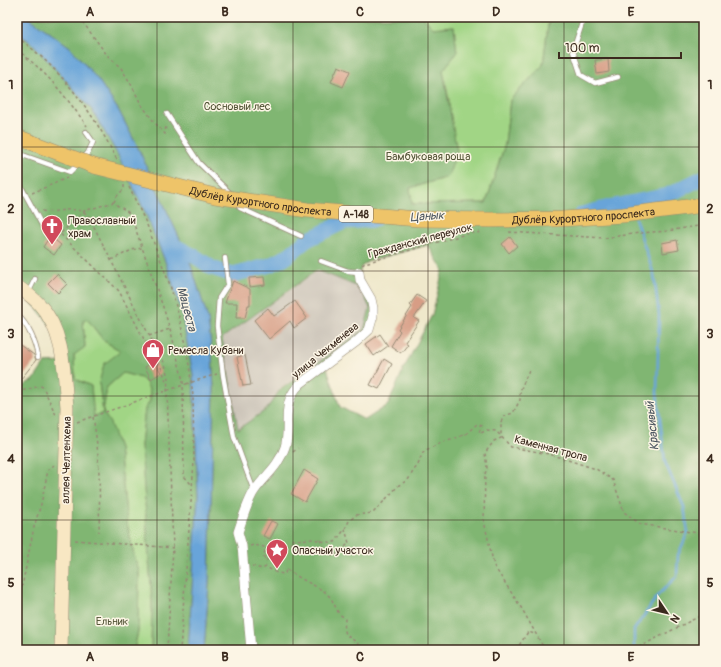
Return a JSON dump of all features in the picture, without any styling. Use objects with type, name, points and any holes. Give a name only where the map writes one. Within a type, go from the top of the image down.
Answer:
[{"type":"highway","name":"Дублёр Курортного проспекта","points":[[17,137],[94,166],[214,196],[307,210],[418,219],[562,219],[623,215],[704,204]]},
{"type":"main road","name":"аллея Челтенхема","points":[[17,286],[41,306],[50,319],[57,333],[64,368],[67,407],[61,650]]},
{"type":"street","name":"улица Чекменева","points":[[251,650],[242,546],[238,532],[254,491],[276,466],[285,448],[288,435],[288,408],[290,399],[295,390],[300,384],[356,342],[369,330],[373,316],[373,308],[360,280],[359,272]]},
{"type":"lane","points":[[584,17],[574,51],[581,75],[595,83],[618,77]]},
{"type":"lane","points":[[167,114],[198,163],[228,190],[240,208],[301,236]]},
{"type":"lane","points":[[17,153],[70,172],[88,152],[93,142],[87,130]]},
{"type":"lane","points":[[17,179],[43,227]]},
{"type":"lane","points":[[225,258],[228,284],[219,298],[217,326],[223,375],[234,437],[254,491]]},
{"type":"lane","points":[[321,261],[348,271],[359,272]]},
{"type":"lane","points":[[27,294],[35,279]]},
{"type":"lane","points":[[17,315],[27,326],[38,357]]},
{"type":"path","points":[[79,17],[107,55],[121,68],[132,84],[141,104],[165,134],[167,114]]},
{"type":"path","points":[[17,37],[35,50],[76,94],[100,128],[115,156],[117,163]]},
{"type":"path","points":[[17,50],[53,81],[87,130]]},
{"type":"path","points":[[28,194],[68,178]]},
{"type":"path","points":[[57,237],[84,211],[114,202],[117,196],[124,190],[124,184]]},
{"type":"path","points":[[129,186],[147,225],[170,286],[185,343],[193,396],[194,462],[191,486],[180,650]]},
{"type":"path","points":[[114,202],[116,205],[127,211],[131,216],[170,329],[184,385],[184,476],[191,486]]},
{"type":"path","points":[[41,214],[37,208],[42,211],[49,212],[78,209],[84,211],[91,219],[168,372],[167,391],[172,548],[167,650]]},
{"type":"path","points":[[46,220],[120,291],[148,347],[162,370],[167,386]]},
{"type":"path","points":[[510,232],[604,238],[704,225]]},
{"type":"path","name":"Гражданский переулок","points":[[359,272],[361,266],[365,263],[466,234],[487,232]]},
{"type":"path","points":[[112,260],[132,250],[142,248]]},
{"type":"path","points":[[149,336],[170,329]]},
{"type":"path","points":[[530,370],[520,391],[520,400],[513,413],[504,416],[501,422],[501,438],[494,441],[485,453],[487,468],[485,474],[484,521],[494,566],[522,609],[545,650]]},
{"type":"path","points":[[79,422],[217,374]]},
{"type":"path","points":[[17,392],[40,386],[44,387],[58,420]]},
{"type":"path","points":[[93,417],[97,438],[100,491],[99,532]]},
{"type":"path","name":"Каменная тропа","points":[[242,546],[254,545],[264,547],[264,556],[266,561],[274,552],[290,547],[291,540],[320,540],[324,542],[335,542],[349,521],[356,515],[372,513],[399,485],[408,480],[418,465],[422,454],[426,450],[445,441],[466,434],[477,424],[482,426],[479,432],[481,433],[487,430],[496,431],[511,447],[549,454],[596,469],[613,480],[624,512],[640,524],[704,534]]},
{"type":"path","points":[[17,611],[34,527],[41,504],[48,470]]},
{"type":"path","points":[[320,540],[326,550],[334,556],[349,543],[345,529]]},
{"type":"path","points":[[69,539],[172,548]]},
{"type":"path","points":[[244,566],[262,569],[266,567],[277,573],[285,574],[286,569],[324,591],[331,598],[340,614],[345,618],[345,632],[349,638],[354,639],[362,647],[362,650]]},
{"type":"path","points":[[633,650],[704,614]]},
{"type":"path","points":[[516,650],[528,632],[535,634]]},
{"type":"shaded area","points":[[318,270],[356,286],[364,295],[370,308],[364,330],[280,389],[266,410],[238,430],[222,338]]},
{"type":"green space","points":[[28,17],[423,17],[433,28],[454,26],[457,53],[443,70],[457,151],[448,177],[410,188],[412,204],[486,203],[505,144],[510,100],[543,65],[549,17],[704,17],[704,650],[204,650],[209,584],[214,389],[208,319],[189,259],[139,150],[119,111],[99,81],[70,47]],"holes":[[[428,245],[443,270],[432,315],[404,368],[388,405],[365,420],[340,407],[326,365],[360,339],[367,331],[371,322],[373,312],[371,301],[359,275],[361,267],[369,261]],[[317,270],[356,286],[364,295],[370,308],[364,330],[280,390],[266,410],[238,429],[222,338]]]},
{"type":"green space","points":[[423,17],[549,17],[543,65],[510,100],[505,144],[486,203],[412,204],[410,188],[448,177],[449,100],[443,70],[457,53],[454,26],[433,28]]},
{"type":"green space","name":"Ельник","points":[[17,33],[32,43],[92,110],[118,155],[145,212],[165,261],[181,310],[193,375],[198,495],[188,650],[151,650],[152,601],[141,445],[145,409],[150,401],[150,393],[147,384],[141,378],[123,373],[107,387],[103,412],[110,423],[119,448],[127,523],[139,572],[138,631],[134,650],[17,650],[17,411],[21,411],[23,397],[21,388],[27,383],[33,381],[45,363],[62,362],[57,333],[17,285]],"holes":[[[87,319],[104,341],[121,351],[104,364],[99,383],[103,413],[94,416],[91,386],[75,379],[74,355],[85,347],[83,320]]]},
{"type":"green space","points":[[87,319],[104,341],[121,351],[99,383],[103,413],[93,417],[91,386],[75,379],[74,354],[85,347],[83,320]]},
{"type":"green space","points":[[123,373],[141,378],[147,384],[150,393],[150,401],[145,409],[141,445],[152,601],[151,650],[134,650],[138,631],[139,572],[127,523],[119,448],[103,412],[107,387]]},
{"type":"water","name":"Мацеста","points":[[17,17],[28,17],[70,47],[99,81],[119,111],[139,150],[189,259],[208,319],[214,389],[209,584],[204,650],[188,650],[198,495],[193,375],[181,310],[165,261],[145,212],[118,155],[92,110],[32,43],[17,33]]},
{"type":"building","points":[[608,59],[609,72],[597,74],[595,60]]},
{"type":"building","points":[[338,66],[350,71],[343,87],[331,82]]},
{"type":"building","name":"Православный храм","points":[[50,236],[61,245],[54,255],[43,247]]},
{"type":"building","points":[[510,237],[517,246],[509,253],[502,244]]},
{"type":"building","points":[[677,240],[679,250],[663,253],[662,243]]},
{"type":"building","points":[[57,274],[67,284],[58,293],[48,283]]},
{"type":"building","points":[[264,277],[265,285],[250,287],[249,278]]},
{"type":"building","points":[[233,281],[250,289],[250,305],[248,305],[245,318],[236,318],[237,303],[225,303]]},
{"type":"building","points":[[417,295],[426,301],[414,318],[419,321],[405,342],[408,344],[401,353],[391,346],[400,331],[398,329],[412,307],[410,305]]},
{"type":"building","points":[[295,301],[307,318],[294,328],[290,321],[269,339],[254,320],[268,308],[274,316]]},
{"type":"building","points":[[380,334],[388,346],[374,356],[366,344]]},
{"type":"building","points":[[17,343],[34,355],[36,360],[21,379],[17,377]]},
{"type":"building","points":[[245,355],[251,385],[243,386],[237,357]]},
{"type":"building","points":[[384,359],[392,364],[379,389],[370,385]]},
{"type":"building","points":[[155,361],[161,373],[151,379],[145,367]]},
{"type":"building","points":[[304,470],[318,479],[305,502],[291,494]]},
{"type":"building","points":[[271,521],[278,524],[270,539],[263,536]]},
{"type":"waterway","name":"Цанык","points":[[582,214],[668,195],[704,177]]},
{"type":"waterway","name":"Красивый","points":[[630,203],[632,209]]},
{"type":"waterway","name":"Красивый","points":[[634,650],[634,630],[658,595],[677,576],[678,555],[688,532],[684,507],[665,462],[657,393],[659,315],[654,275],[635,218]]},
{"type":"waterway","name":"Цанык","points":[[168,242],[196,257],[212,268],[233,275],[270,265],[286,257],[307,240],[344,222],[374,220]]},
{"type":"place","name":"Православный храм","points":[[52,246]]},
{"type":"place","name":"Ремесла Кубани","points":[[153,370]]},
{"type":"place","name":"Опасный участок","points":[[277,570]]},
{"type":"park label","name":"Сосновый лес","points":[[237,106]]},
{"type":"park label","name":"Бамбуковая роща","points":[[428,156]]}]
